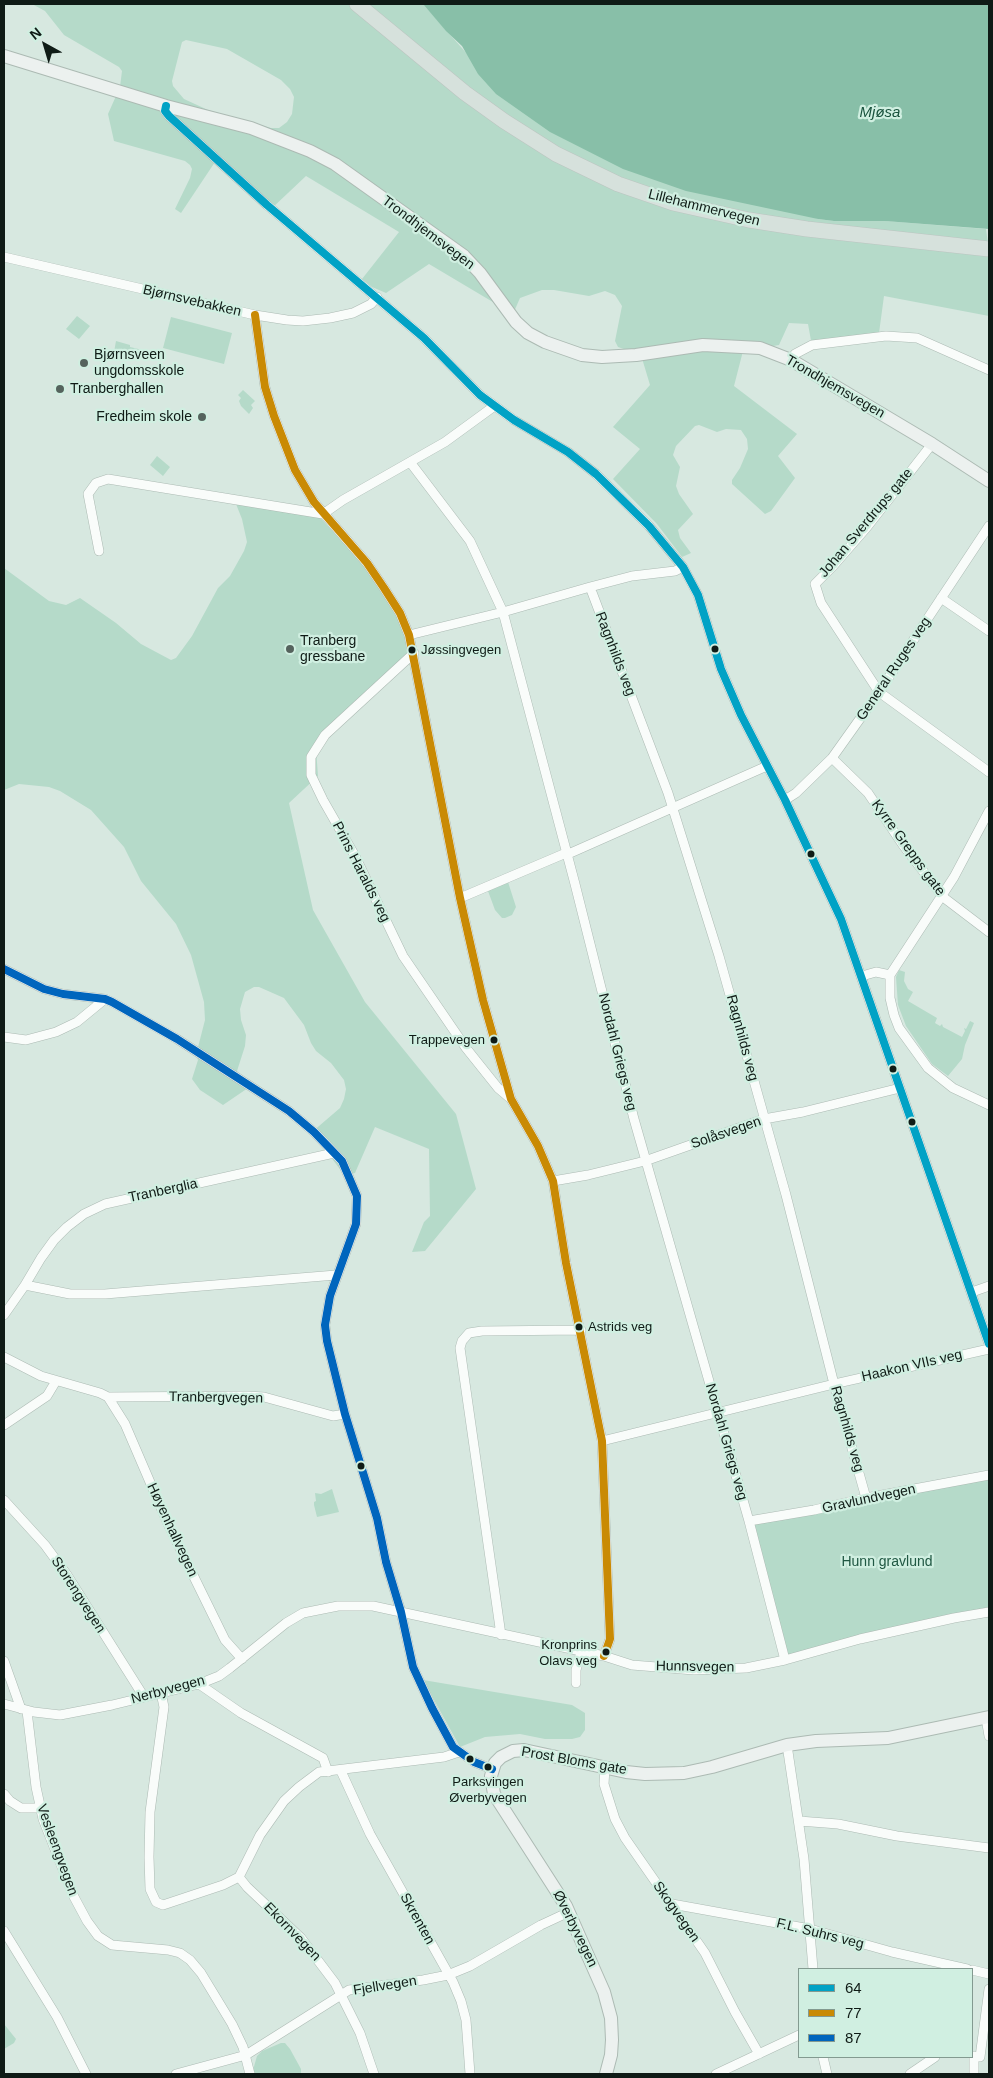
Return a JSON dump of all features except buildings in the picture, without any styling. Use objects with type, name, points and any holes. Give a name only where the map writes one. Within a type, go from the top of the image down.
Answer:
[{"type":"highway","name":"Lillehammervegen","points":[[357,4],[465,93],[504,121],[556,154],[618,184],[673,203],[749,220],[807,229],[989,249]]},
{"type":"main road","name":"Trondhjemsvegen","points":[[4,56],[278,138],[335,164],[464,256],[480,272],[516,322],[528,333],[546,342],[582,355],[602,357],[636,355],[703,345],[732,345],[760,348],[791,360],[932,444],[989,481]]},
{"type":"main road","name":"Prost Bloms gate","points":[[492,1770],[497,1760],[504,1755],[518,1750],[605,1768],[646,1774],[684,1772],[712,1767],[787,1745],[816,1741],[888,1738],[988,1718]]},
{"type":"main road","name":"Øverbyvegen","points":[[492,1770],[491,1785],[494,1794],[569,1912],[604,1992],[611,2018],[611,2055],[606,2074]]},
{"type":"street","points":[[166,106],[165,111],[168,116],[227,170],[377,297],[444,357],[493,407],[568,452],[596,474],[649,526],[683,567],[698,595],[715,651],[730,690],[833,901],[862,976],[989,1344]]},
{"type":"street","name":"Bjørnsvebakken","points":[[4,257],[255,315],[295,320],[330,318],[362,309],[377,297]]},
{"type":"street","points":[[255,315],[265,387],[295,470],[323,514],[367,563],[400,613],[410,635],[435,778],[483,1000],[511,1099],[538,1146],[552,1181],[566,1263],[602,1440],[610,1639],[604,1656]]},
{"type":"street","points":[[791,360],[795,354],[812,345],[886,336],[917,338],[989,370]]},
{"type":"street","points":[[98,550],[88,494],[96,483],[108,479],[323,514],[343,500],[445,442],[493,407]]},
{"type":"street","name":"Johan Sverdrups gate","points":[[932,444],[867,527],[815,584],[821,603],[879,692],[989,772]]},
{"type":"street","name":"Nordahl Griegs veg","points":[[410,462],[470,541],[503,612],[645,1160],[749,1521],[785,1660]]},
{"type":"street","name":"General Ruges veg","points":[[785,800],[796,793],[832,758],[879,692],[989,526]]},
{"type":"street","points":[[410,635],[503,612],[632,576],[675,571],[683,567]]},
{"type":"street","name":"Ragnhilds veg","points":[[590,587],[672,808],[719,956],[786,1195],[834,1384],[866,1498]]},
{"type":"street","points":[[941,598],[989,631]]},
{"type":"street","name":"Prins Haralds veg","points":[[414,653],[325,735],[311,757],[312,775],[323,800],[355,856],[403,956],[466,1048],[498,1088],[511,1099]]},
{"type":"street","name":"Kyrre Grepps gate","points":[[832,758],[868,793],[903,845],[942,897],[989,932]]},
{"type":"street","points":[[460,898],[767,766]]},
{"type":"street","points":[[989,811],[942,897],[890,975],[890,998],[894,1014],[899,1028],[919,1057],[928,1068],[952,1088],[989,1105]]},
{"type":"street","points":[[4,969],[44,988],[63,994],[105,999],[155,1026],[289,1111],[342,1161],[357,1196],[356,1224],[330,1296],[325,1326],[327,1341],[346,1414],[377,1518],[386,1562],[401,1612],[413,1667],[450,1742],[459,1752],[474,1762],[492,1770]]},
{"type":"street","points":[[862,976],[876,972],[890,975]]},
{"type":"street","points":[[4,1038],[26,1040],[56,1032],[77,1022],[105,999]]},
{"type":"street","name":"Solåsvegen","points":[[552,1181],[588,1175],[645,1160],[764,1119],[803,1112],[900,1088]]},
{"type":"street","name":"Tranberglia","points":[[4,1314],[26,1285],[41,1258],[54,1240],[84,1214],[104,1204],[334,1153]]},
{"type":"street","points":[[26,1285],[70,1294],[105,1294],[336,1275]]},
{"type":"street","points":[[972,1292],[989,1286]]},
{"type":"street","points":[[501,1635],[460,1348],[462,1341],[469,1333],[482,1331],[504,1333],[581,1330]]},
{"type":"street","name":"Haakon VIIs veg","points":[[602,1440],[989,1348]]},
{"type":"street","name":"Tranbergvegen","points":[[4,1357],[41,1376],[108,1397],[264,1397],[333,1416],[346,1414]]},
{"type":"street","points":[[4,1425],[47,1396],[56,1381]]},
{"type":"street","name":"Høyenhallvegen","points":[[108,1397],[124,1424],[168,1524],[225,1640],[242,1659]]},
{"type":"street","name":"Gravlundvegen","points":[[749,1521],[989,1475]]},
{"type":"street","name":"Storengvegen","points":[[4,1500],[44,1544],[67,1575],[144,1697]]},
{"type":"street","name":"Nerbyvegen","points":[[4,1704],[24,1710],[60,1715],[112,1705],[198,1684],[219,1676],[286,1622],[318,1608],[373,1606],[401,1612]]},
{"type":"street","name":"Hunnsvegen","points":[[401,1612],[604,1656],[632,1665],[694,1670],[746,1668],[785,1660],[860,1638],[989,1612]]},
{"type":"street","points":[[576,1683],[576,1670],[581,1652]]},
{"type":"street","name":"Vesleengvegen","points":[[4,1660],[24,1710],[43,1819],[73,1896],[98,1936],[112,1946],[168,1950],[180,1953],[190,1960],[222,2007],[246,2055]]},
{"type":"street","points":[[198,1684],[240,1713],[323,1758],[328,1772]]},
{"type":"street","points":[[161,1693],[168,1710],[150,1812],[150,1884],[156,1902],[163,1905],[222,1885],[239,1877],[260,1835],[284,1801],[319,1772],[444,1757],[459,1752]]},
{"type":"street","points":[[988,1718],[989,1736]]},
{"type":"street","points":[[787,1745],[799,1821],[813,1968]]},
{"type":"street","name":"Skogvegen","points":[[605,1768],[604,1784],[615,1818],[636,1855],[705,1953],[759,2054]]},
{"type":"street","name":"Skrenten","points":[[341,1770],[370,1834],[461,2001],[466,2020],[470,2074]]},
{"type":"street","points":[[4,1794],[10,1801],[21,1808],[40,1808]]},
{"type":"street","points":[[799,1821],[838,1824],[897,1836],[989,1848]]},
{"type":"street","name":"Ekornvegen","points":[[239,1877],[247,1888],[302,1938],[326,1969],[360,2033],[374,2074]]},
{"type":"street","name":"F.L. Suhrs veg","points":[[672,1904],[810,1929],[892,1952],[964,1968]]},
{"type":"street","name":"Fjellvegen","points":[[176,2074],[246,2055],[297,2025],[349,1990],[388,1986],[448,1975],[470,1966],[541,1925],[569,1912]]},
{"type":"street","points":[[4,1931],[57,2018],[86,2074]]},
{"type":"street","points":[[973,1970],[989,1974]]},
{"type":"street","points":[[974,2074],[979,2057],[989,1989]]},
{"type":"street","points":[[716,2074],[798,2035]]},
{"type":"street","points":[[246,2055],[250,2074]]},
{"type":"street","points":[[823,2058],[827,2074]]},
{"type":"street","points":[[910,2074],[934,2058]]},
{"type":"green space","points":[[32,4],[423,4],[468,55],[818,219],[834,221],[885,221],[986,229],[989,251],[989,316],[884,296],[879,333],[812,346],[808,324],[789,323],[779,345],[743,351],[734,386],[797,434],[778,456],[795,478],[771,511],[765,514],[732,484],[732,480],[740,468],[748,449],[747,439],[741,430],[726,429],[717,432],[699,425],[695,426],[676,446],[673,455],[680,467],[676,486],[679,494],[693,514],[678,530],[680,538],[691,553],[682,557],[657,524],[613,479],[640,449],[613,427],[650,385],[641,355],[618,347],[615,341],[622,306],[615,295],[605,291],[589,296],[554,290],[542,290],[520,298],[513,314],[429,264],[386,293],[372,287],[362,279],[399,232],[306,176],[270,210],[215,162],[181,213],[175,209],[190,178],[192,169],[190,165],[185,161],[114,141],[108,114],[120,87],[122,71],[119,67],[64,35],[45,11]],"holes":[[[186,40],[227,49],[281,80],[290,89],[294,97],[292,114],[287,122],[279,128],[271,128],[208,110],[184,99],[173,86],[172,81],[182,42]]]},
{"type":"green space","points":[[77,316],[90,326],[79,339],[66,329]]},
{"type":"green space","points":[[171,317],[232,333],[224,364],[163,348]]},
{"type":"green space","points":[[116,341],[130,345],[130,347],[155,353],[154,358],[128,352],[128,355],[114,352]]},
{"type":"green space","points":[[243,390],[255,401],[251,405],[253,408],[249,414],[239,401],[241,398],[238,395]]},
{"type":"green space","points":[[157,456],[170,467],[163,476],[150,465]]},
{"type":"green space","points":[[234,499],[315,512],[371,572],[411,632],[405,664],[316,749],[318,776],[289,803],[313,910],[365,1002],[456,1114],[476,1189],[425,1251],[412,1252],[424,1222],[430,1216],[429,1149],[375,1127],[355,1173],[345,1176],[312,1132],[340,1108],[346,1089],[344,1080],[331,1063],[316,1051],[304,1025],[284,998],[259,987],[254,987],[245,992],[240,1009],[246,1035],[245,1046],[237,1071],[248,1088],[223,1105],[200,1090],[192,1079],[198,1060],[196,1055],[205,1020],[204,1002],[191,955],[176,924],[141,881],[124,847],[91,810],[60,791],[49,787],[19,784],[4,790],[4,568],[49,601],[66,605],[80,598],[116,623],[141,644],[171,660],[176,658],[192,636],[218,588],[230,576],[244,551],[247,542],[242,519]]},
{"type":"green space","points":[[508,882],[516,907],[512,915],[502,918],[495,910],[488,891]]},
{"type":"green space","points":[[899,970],[905,972],[904,981],[908,989],[913,992],[908,1001],[937,1018],[935,1023],[940,1026],[942,1024],[943,1027],[962,1037],[965,1031],[964,1028],[966,1029],[970,1021],[974,1023],[965,1045],[962,1059],[948,1076],[932,1064],[906,1026],[898,1005],[896,977]]},
{"type":"green space","name":"Hunn gravlund","points":[[989,1479],[989,1607],[892,1628],[787,1655],[753,1523],[823,1513],[873,1499]]},
{"type":"green space","points":[[332,1489],[339,1512],[317,1517],[314,1505],[316,1501],[315,1493],[321,1494]]},
{"type":"green space","points":[[423,1680],[572,1705],[585,1713],[585,1730],[580,1737],[572,1739],[545,1739],[520,1734],[485,1737],[460,1747]]},
{"type":"green space","points":[[4,2024],[16,2039],[14,2043],[4,2049]]},
{"type":"green space","points":[[285,2043],[290,2049],[301,2069],[301,2074],[254,2074],[253,2070],[257,2056],[262,2051]]},
{"type":"water","name":"Mjøsa","points":[[423,4],[989,4],[989,229],[885,221],[834,221],[818,219],[686,191],[623,169],[550,132],[496,94],[478,74],[462,46],[446,31]]},
{"type":"transit line","name":"64","points":[[166,106],[165,111],[169,116],[267,205],[424,338],[480,395],[514,420],[568,452],[596,474],[649,526],[683,567],[698,595],[721,669],[741,715],[785,800],[841,919],[989,1344]]},
{"type":"transit line","name":"77","points":[[255,315],[265,387],[295,470],[314,502],[367,563],[400,613],[409,635],[460,898],[483,1000],[511,1099],[538,1146],[553,1181],[566,1263],[602,1441],[610,1639],[604,1656]]},
{"type":"transit line","name":"87","points":[[4,969],[44,989],[63,994],[105,999],[112,1002],[177,1039],[289,1111],[314,1132],[342,1161],[357,1196],[356,1224],[330,1296],[325,1325],[327,1341],[345,1414],[377,1518],[386,1562],[401,1612],[413,1667],[453,1747],[474,1762],[492,1769]]},
{"type":"place","name":"Bjørnsveen ungdomsskole","points":[[84,363]]},
{"type":"place","name":"Tranberghallen","points":[[60,389]]},
{"type":"place","name":"Fredheim skole","points":[[202,417]]},
{"type":"place","name":"Tranberg gressbane","points":[[290,649]]},
{"type":"place","name":"Jøssingvegen","points":[[412,650]]},
{"type":"place","name":"Trappevegen","points":[[494,1040]]},
{"type":"place","name":"Astrids veg","points":[[579,1327]]},
{"type":"place","name":"Kronprins Olavs veg","points":[[606,1652]]},
{"type":"place","name":"Parksvingen Øverbyvegen","points":[[488,1767]]}]
